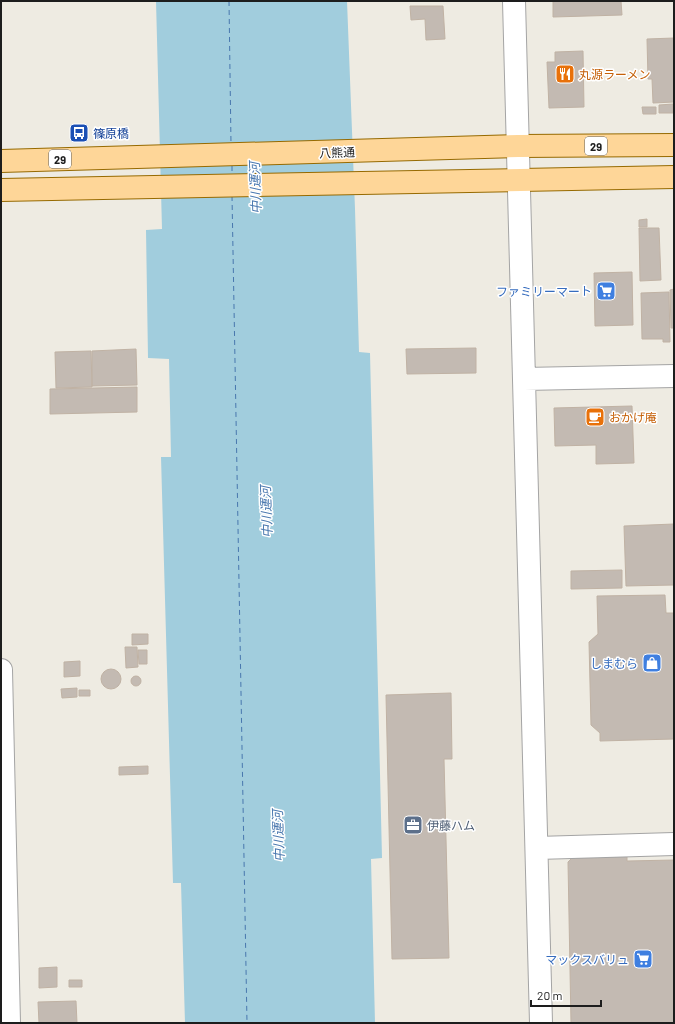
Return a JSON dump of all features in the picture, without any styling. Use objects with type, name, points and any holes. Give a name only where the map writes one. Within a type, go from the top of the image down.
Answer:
[{"type":"main road","name":"八熊通","points":[[1,161],[518,146],[674,145]]},
{"type":"main road","points":[[1,190],[674,176]]},
{"type":"street","points":[[514,1],[541,1023]]},
{"type":"street","points":[[524,379],[674,376]]},
{"type":"street","points":[[1,670],[3,878],[9,1023]]},
{"type":"street","points":[[536,848],[674,844]]},
{"type":"water","name":"中川運河","points":[[156,1],[347,1],[359,352],[370,353],[382,858],[371,859],[375,1023],[185,1023],[181,883],[173,883],[161,457],[171,457],[169,359],[148,358],[146,230],[162,229]]},
{"type":"building","points":[[553,1],[621,1],[622,15],[553,17]]},
{"type":"building","points":[[410,6],[443,6],[445,39],[426,40],[425,19],[411,20]]},
{"type":"building","points":[[674,38],[674,102],[653,103],[652,79],[648,79],[647,39]]},
{"type":"building","points":[[583,51],[584,107],[549,108],[547,62],[555,62],[555,52]]},
{"type":"building","points":[[673,104],[673,113],[659,113],[659,105]]},
{"type":"building","points":[[642,107],[656,107],[656,114],[643,114]]},
{"type":"building","points":[[647,219],[647,227],[639,227],[639,220]]},
{"type":"building","points":[[639,228],[659,228],[661,280],[640,281]]},
{"type":"building","points":[[632,272],[633,325],[595,326],[594,273]]},
{"type":"building","points":[[674,289],[674,328],[671,328],[670,290]]},
{"type":"building","points":[[669,292],[670,342],[663,342],[663,339],[642,339],[641,293]]},
{"type":"building","points":[[476,348],[476,373],[407,374],[406,349]]},
{"type":"building","points":[[136,349],[137,385],[92,386],[92,351]]},
{"type":"building","points":[[91,351],[92,387],[56,388],[55,352]]},
{"type":"building","points":[[137,387],[137,412],[50,414],[50,389]]},
{"type":"building","points":[[632,406],[634,463],[596,464],[596,445],[555,446],[554,408]]},
{"type":"building","points":[[674,524],[674,585],[626,586],[624,526]]},
{"type":"building","points":[[622,570],[622,588],[571,589],[571,571]]},
{"type":"building","points":[[665,595],[666,613],[674,613],[674,739],[600,741],[600,733],[591,725],[589,642],[598,634],[597,596]]},
{"type":"building","points":[[132,634],[148,634],[148,644],[132,645]]},
{"type":"building","points":[[125,647],[137,647],[138,667],[126,668]]},
{"type":"building","points":[[138,650],[147,650],[147,664],[139,664]]},
{"type":"building","points":[[80,661],[80,676],[64,677],[64,662]]},
{"type":"building","points":[[111,669],[118,672],[121,679],[118,686],[111,689],[104,686],[101,679],[104,672]]},
{"type":"building","points":[[134,676],[138,676],[140,677],[140,685],[134,686],[131,683],[131,679]]},
{"type":"building","points":[[77,688],[77,697],[62,698],[61,689]]},
{"type":"building","points":[[79,690],[90,690],[90,696],[79,696]]},
{"type":"building","points":[[451,693],[452,759],[444,759],[449,958],[392,959],[386,695]]},
{"type":"building","points":[[148,766],[148,774],[119,775],[119,767]]},
{"type":"building","points":[[627,856],[627,861],[674,860],[674,1023],[571,1023],[568,862],[573,857]]},
{"type":"building","points":[[57,967],[57,987],[39,988],[39,968]]},
{"type":"building","points":[[69,980],[82,980],[82,987],[69,987]]},
{"type":"building","points":[[76,1001],[77,1023],[39,1023],[38,1002]]},
{"type":"ferry route","points":[[229,1],[231,144]]},
{"type":"ferry route","points":[[232,166],[232,174]]},
{"type":"ferry route","points":[[232,196],[247,1023]]},
{"type":"place","name":"丸源ラーメン","points":[[565,74]]},
{"type":"place","name":"篠原橋","points":[[79,133]]},
{"type":"place","name":"ファミリーマート","points":[[606,291]]},
{"type":"place","name":"おかげ庵","points":[[595,417]]},
{"type":"place","name":"しまむら","points":[[652,663]]},
{"type":"place","name":"伊藤ハム","points":[[413,825]]},
{"type":"place","name":"マックスバリュ","points":[[643,959]]}]
